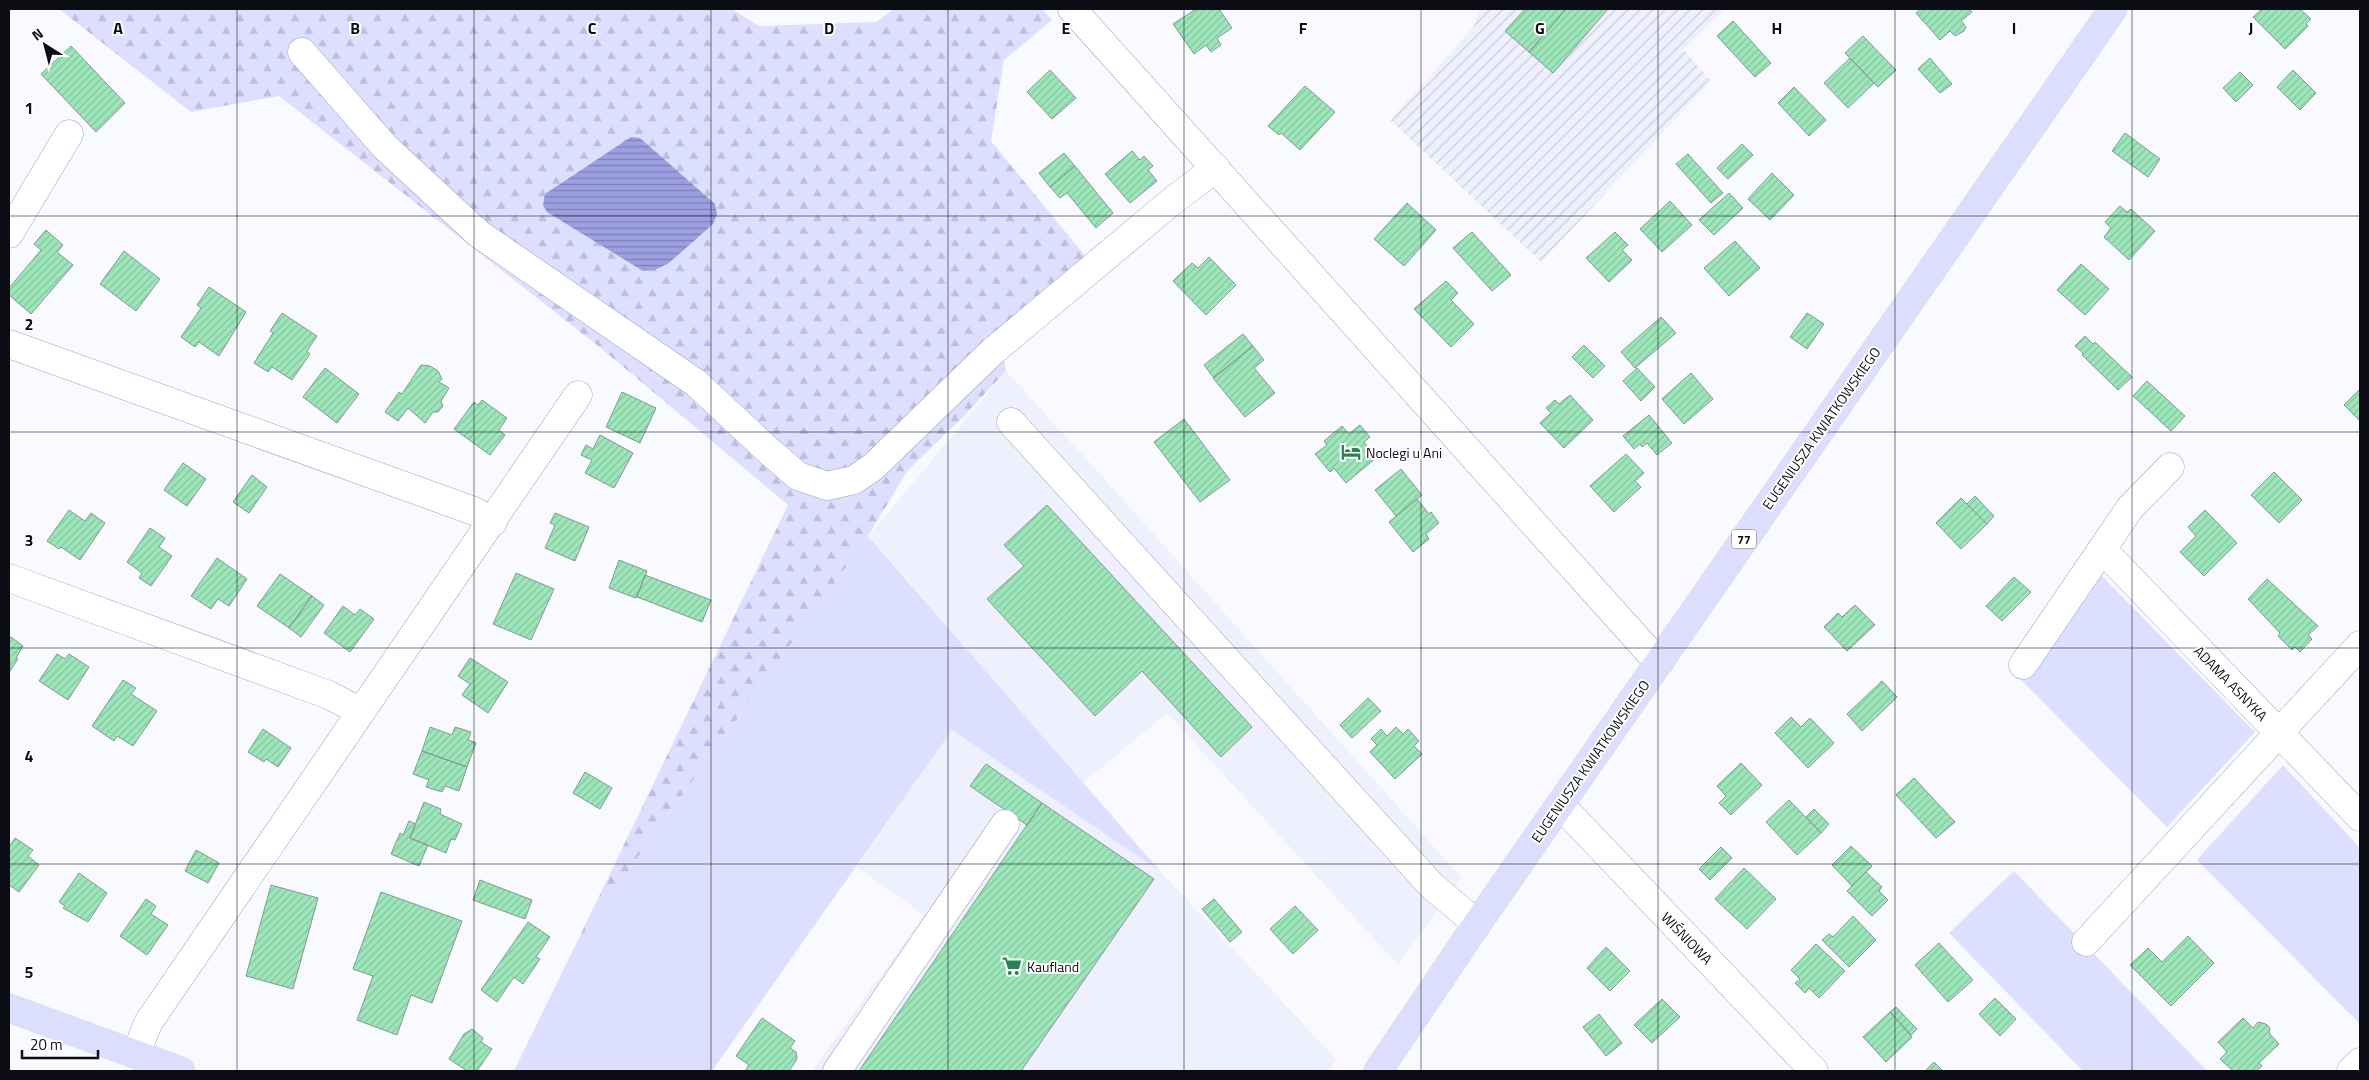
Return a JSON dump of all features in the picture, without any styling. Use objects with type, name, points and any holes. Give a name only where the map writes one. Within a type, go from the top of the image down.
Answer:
[{"type":"main road","name":"EUGENIUSZA KWIATKOWSKIEGO","points":[[1378,1071],[1477,924],[2113,9]]},
{"type":"main road","points":[[9,1008],[181,1071]]},
{"type":"street","points":[[1072,9],[1649,652],[1660,661]]},
{"type":"street","points":[[302,52],[385,148],[479,234],[696,383],[798,476],[827,486],[854,480],[873,467],[992,352],[1171,202],[1216,168]]},
{"type":"street","points":[[9,234],[69,134]]},
{"type":"street","points":[[9,344],[474,511],[493,522]]},
{"type":"street","points":[[136,1054],[148,1023],[493,522],[578,395]]},
{"type":"street","points":[[1012,422],[1431,885],[1477,924]]},
{"type":"street","points":[[2023,665],[2130,508],[2170,467]]},
{"type":"street","name":"ADAMA ASNYKA","points":[[2102,549],[2360,818]]},
{"type":"street","points":[[9,578],[330,695],[361,712]]},
{"type":"street","points":[[2086,942],[2360,645]]},
{"type":"street","name":"WIŚNIOWA","points":[[1559,806],[1571,816],[1814,1071]]},
{"type":"street","points":[[837,1071],[1005,824]]},
{"type":"street","points":[[2351,1071],[2360,1062]]},
{"type":"shaded area","points":[[1479,9],[1725,9],[1684,50],[1711,81],[1541,262],[1390,120],[1473,28]]},
{"type":"shaded area","points":[[1006,371],[1461,877],[1398,965],[1167,713],[1083,783],[869,536]]},
{"type":"shaded area","points":[[952,729],[1160,871],[1337,1060],[1329,1071],[812,1071],[924,915],[857,867]]},
{"type":"green space","points":[[59,9],[732,9],[759,26],[876,22],[894,9],[1042,9],[1052,20],[1004,60],[991,141],[1086,257],[1000,330],[1006,371],[962,418],[908,470],[868,536],[577,942],[788,505],[602,349],[279,96],[191,112]]},
{"type":"green space","points":[[868,536],[1160,871],[952,730],[712,1071],[514,1071],[577,942]]},
{"type":"green space","points":[[2101,575],[2255,732],[2167,827],[2021,680]]},
{"type":"green space","points":[[2283,765],[2360,848],[2360,1024],[2197,860]]},
{"type":"green space","points":[[2014,871],[2207,1071],[2083,1071],[1949,933]]},
{"type":"water","points":[[631,137],[640,138],[715,204],[717,214],[713,224],[669,263],[655,270],[643,271],[547,212],[543,205],[545,194]]},
{"type":"building","points":[[1196,9],[1219,9],[1232,28],[1217,38],[1221,45],[1211,52],[1206,45],[1194,54],[1173,24]]},
{"type":"building","points":[[1525,9],[1566,9],[1529,52],[1505,31]]},
{"type":"building","points":[[1566,9],[1608,9],[1553,73],[1529,52]]},
{"type":"building","points":[[1921,9],[1969,9],[1972,12],[1961,21],[1966,27],[1964,31],[1955,36],[1950,31],[1940,40],[1916,13]]},
{"type":"building","points":[[2262,9],[2300,9],[2311,19],[2306,24],[2308,26],[2285,49],[2253,17]]},
{"type":"building","points":[[1733,21],[1771,63],[1755,77],[1717,36]]},
{"type":"building","points":[[1863,36],[1896,70],[1878,87],[1845,53]]},
{"type":"building","points":[[71,46],[125,103],[96,132],[41,74]]},
{"type":"building","points":[[1850,58],[1874,83],[1848,108],[1824,83]]},
{"type":"building","points":[[1930,58],[1952,84],[1940,93],[1918,69]]},
{"type":"building","points":[[1050,70],[1076,98],[1052,119],[1027,92]]},
{"type":"building","points":[[2293,70],[2316,93],[2300,110],[2277,87]]},
{"type":"building","points":[[2240,72],[2253,85],[2236,102],[2223,88]]},
{"type":"building","points":[[1305,86],[1335,112],[1300,150],[1281,133],[1279,135],[1268,126]]},
{"type":"building","points":[[1794,87],[1826,120],[1809,136],[1778,103]]},
{"type":"building","points":[[2125,133],[2160,159],[2148,177],[2112,151]]},
{"type":"building","points":[[1742,144],[1753,155],[1728,179],[1717,168]]},
{"type":"building","points":[[1132,151],[1140,160],[1144,156],[1153,166],[1148,170],[1157,181],[1130,203],[1105,174]]},
{"type":"building","points":[[1064,153],[1075,166],[1050,187],[1039,173]]},
{"type":"building","points":[[1688,154],[1723,193],[1711,203],[1676,164]]},
{"type":"building","points":[[1075,166],[1113,213],[1096,228],[1067,193],[1060,198],[1050,187]]},
{"type":"building","points":[[1772,173],[1794,195],[1770,220],[1748,199]]},
{"type":"building","points":[[1729,193],[1743,208],[1714,235],[1699,220]]},
{"type":"building","points":[[1670,201],[1692,225],[1662,252],[1640,229]]},
{"type":"building","points":[[1407,203],[1436,230],[1404,266],[1374,239]]},
{"type":"building","points":[[2120,206],[2127,212],[2131,209],[2155,231],[2129,260],[2104,237],[2111,228],[2105,222]]},
{"type":"building","points":[[46,230],[63,245],[57,252],[73,265],[31,314],[9,295],[9,288],[41,250],[34,244]]},
{"type":"building","points":[[1472,232],[1511,275],[1492,291],[1453,248]]},
{"type":"building","points":[[1615,232],[1628,245],[1622,250],[1632,260],[1609,282],[1586,258]]},
{"type":"building","points":[[1735,241],[1760,268],[1729,296],[1704,268]]},
{"type":"building","points":[[124,251],[160,279],[136,311],[100,284]]},
{"type":"building","points":[[1209,257],[1236,285],[1206,315],[1173,281],[1192,263],[1198,268]]},
{"type":"building","points":[[2081,264],[2109,289],[2085,315],[2057,290]]},
{"type":"building","points":[[1446,281],[1458,293],[1451,300],[1474,324],[1451,347],[1414,309]]},
{"type":"building","points":[[209,287],[246,312],[219,356],[199,342],[195,347],[181,337],[201,308],[197,305]]},
{"type":"building","points":[[282,313],[317,336],[307,351],[310,354],[292,380],[272,367],[268,372],[254,363],[273,333],[270,331]]},
{"type":"building","points":[[1807,313],[1824,324],[1807,349],[1790,337]]},
{"type":"building","points":[[1661,317],[1676,333],[1635,368],[1621,352]]},
{"type":"building","points":[[1243,334],[1253,346],[1214,378],[1204,365]]},
{"type":"building","points":[[2085,336],[2093,344],[2095,342],[2132,377],[2118,390],[2075,346]]},
{"type":"building","points":[[1584,345],[1605,366],[1593,378],[1572,357]]},
{"type":"building","points":[[1253,346],[1264,360],[1254,368],[1275,393],[1245,417],[1213,378]]},
{"type":"building","points":[[421,365],[430,366],[438,371],[442,379],[439,382],[449,388],[441,401],[443,406],[438,412],[433,412],[425,423],[408,408],[398,421],[385,412],[399,392],[402,394]]},
{"type":"building","points":[[325,368],[359,394],[337,423],[303,397]]},
{"type":"building","points":[[1637,368],[1655,387],[1641,401],[1623,381]]},
{"type":"building","points":[[1691,373],[1713,399],[1684,424],[1662,399]]},
{"type":"building","points":[[2147,381],[2185,416],[2171,431],[2133,396]]},
{"type":"building","points":[[2360,389],[2360,421],[2344,405]]},
{"type":"building","points":[[622,392],[656,408],[640,443],[606,427]]},
{"type":"building","points":[[1570,395],[1593,420],[1564,448],[1540,423],[1551,413],[1546,408],[1555,400],[1559,404]]},
{"type":"building","points":[[482,400],[507,418],[499,430],[505,435],[490,455],[454,429],[474,402],[478,405]]},
{"type":"building","points":[[1649,415],[1672,443],[1657,455],[1647,443],[1642,447],[1640,444],[1634,449],[1623,436]]},
{"type":"building","points":[[1184,419],[1230,480],[1200,502],[1154,442]]},
{"type":"building","points":[[1360,425],[1370,437],[1364,442],[1376,458],[1346,483],[1334,468],[1330,472],[1315,454],[1327,445],[1324,441],[1342,426],[1349,434]]},
{"type":"building","points":[[600,435],[633,453],[614,488],[585,473],[592,460],[581,455],[586,445],[593,449]]},
{"type":"building","points":[[1626,454],[1644,473],[1635,481],[1641,487],[1614,512],[1590,486]]},
{"type":"building","points":[[183,463],[206,479],[187,506],[164,490]]},
{"type":"building","points":[[1401,469],[1422,495],[1396,516],[1375,490]]},
{"type":"building","points":[[2274,472],[2302,500],[2279,523],[2251,495]]},
{"type":"building","points":[[252,475],[267,487],[249,513],[233,502]]},
{"type":"building","points":[[1975,496],[1994,516],[1987,524],[1967,504]]},
{"type":"building","points":[[1961,498],[1987,524],[1961,549],[1936,523]]},
{"type":"building","points":[[1417,499],[1429,514],[1431,512],[1439,523],[1426,534],[1429,539],[1413,552],[1389,522]]},
{"type":"building","points":[[1047,505],[1252,727],[1221,757],[1142,671],[1095,716],[987,599],[1024,566],[1004,545]]},
{"type":"building","points":[[69,510],[85,521],[91,513],[105,523],[80,560],[61,547],[59,549],[47,541]]},
{"type":"building","points":[[2205,510],[2237,543],[2204,576],[2180,552],[2196,536],[2188,527]]},
{"type":"building","points":[[555,513],[589,527],[575,561],[545,548],[555,525],[550,523]]},
{"type":"building","points":[[150,528],[165,538],[159,547],[172,556],[151,586],[139,578],[142,573],[127,562]]},
{"type":"building","points":[[217,558],[247,579],[229,606],[218,599],[211,609],[191,596]]},
{"type":"building","points":[[619,560],[647,571],[636,598],[609,588]]},
{"type":"building","points":[[516,573],[554,589],[531,640],[493,624]]},
{"type":"building","points":[[280,574],[312,596],[289,628],[257,606]]},
{"type":"building","points":[[645,575],[711,600],[702,622],[637,597]]},
{"type":"building","points":[[2014,577],[2031,592],[2002,621],[1986,606]]},
{"type":"building","points":[[2267,579],[2318,626],[2308,635],[2312,639],[2300,652],[2295,647],[2292,650],[2278,636],[2280,633],[2248,599]]},
{"type":"building","points":[[312,596],[324,605],[301,637],[289,628]]},
{"type":"building","points":[[1855,605],[1875,625],[1847,651],[1824,627],[1838,613],[1842,617]]},
{"type":"building","points":[[343,606],[355,615],[360,609],[374,619],[350,652],[324,633]]},
{"type":"building","points":[[11,637],[23,646],[16,658],[18,659],[10,671],[9,640]]},
{"type":"building","points":[[57,654],[65,659],[69,654],[89,667],[68,700],[39,681]]},
{"type":"building","points":[[470,658],[508,682],[488,713],[462,695],[470,684],[458,676]]},
{"type":"building","points":[[123,680],[136,688],[131,694],[157,711],[133,746],[117,736],[114,741],[92,726]]},
{"type":"building","points":[[1882,681],[1897,697],[1862,731],[1847,714]]},
{"type":"building","points":[[1368,698],[1381,711],[1352,738],[1340,725]]},
{"type":"building","points":[[1791,717],[1801,727],[1810,718],[1834,743],[1808,768],[1775,733]]},
{"type":"building","points":[[430,727],[452,735],[455,727],[471,732],[468,740],[476,743],[467,767],[422,751]]},
{"type":"building","points":[[1396,727],[1403,734],[1408,729],[1419,741],[1414,746],[1422,754],[1395,779],[1370,752],[1377,745],[1371,739],[1381,729],[1387,736]]},
{"type":"building","points":[[263,729],[291,748],[278,767],[266,759],[264,762],[248,752]]},
{"type":"building","points":[[422,751],[467,767],[459,791],[445,786],[442,792],[426,787],[429,780],[413,774]]},
{"type":"building","points":[[1741,763],[1762,785],[1731,815],[1719,803],[1726,796],[1717,786]]},
{"type":"building","points":[[986,764],[1042,803],[1027,825],[970,786]]},
{"type":"building","points":[[585,772],[612,788],[600,809],[573,793]]},
{"type":"building","points":[[1914,778],[1955,822],[1936,838],[1896,795]]},
{"type":"building","points":[[1789,800],[1821,833],[1797,855],[1766,822]]},
{"type":"building","points":[[424,802],[441,809],[440,814],[462,824],[455,840],[451,839],[446,853],[410,838]]},
{"type":"building","name":"Kaufland","points":[[1042,803],[1154,879],[1021,1071],[859,1071]]},
{"type":"building","points":[[1814,809],[1829,824],[1821,833],[1806,817]]},
{"type":"building","points":[[409,821],[416,824],[410,838],[428,845],[419,866],[391,854],[400,833],[403,835]]},
{"type":"building","points":[[15,838],[33,850],[28,856],[39,865],[19,892],[9,885],[9,847]]},
{"type":"building","points":[[1851,846],[1872,866],[1852,886],[1832,865]]},
{"type":"building","points":[[1721,847],[1732,858],[1710,880],[1699,869]]},
{"type":"building","points":[[196,850],[219,863],[208,883],[185,871]]},
{"type":"building","points":[[1744,868],[1776,899],[1747,929],[1715,899]]},
{"type":"building","points":[[1866,872],[1882,887],[1879,891],[1888,900],[1872,916],[1847,891]]},
{"type":"building","points":[[79,873],[107,893],[88,922],[63,908],[65,906],[59,902]]},
{"type":"building","points":[[480,880],[532,900],[525,919],[473,900]]},
{"type":"building","points":[[271,885],[318,898],[293,989],[246,976]]},
{"type":"building","points":[[381,892],[462,921],[432,1003],[411,995],[397,1035],[357,1020],[373,976],[353,969]]},
{"type":"building","points":[[146,899],[156,906],[151,914],[168,925],[147,955],[120,936]]},
{"type":"building","points":[[1214,899],[1242,932],[1230,942],[1202,909]]},
{"type":"building","points":[[1295,906],[1318,930],[1293,954],[1270,929]]},
{"type":"building","points":[[1853,916],[1876,940],[1849,967],[1822,940],[1829,934],[1833,937]]},
{"type":"building","points":[[528,922],[550,937],[536,957],[540,959],[523,984],[514,977],[497,1002],[481,990]]},
{"type":"building","points":[[2188,936],[2214,963],[2171,1006],[2130,965],[2148,948],[2162,962]]},
{"type":"building","points":[[1939,943],[1973,980],[1948,1002],[1915,965]]},
{"type":"building","points":[[1816,944],[1845,971],[1819,998],[1809,988],[1805,993],[1795,983],[1800,979],[1791,970]]},
{"type":"building","points":[[1606,947],[1630,971],[1610,991],[1587,968]]},
{"type":"building","points":[[1995,998],[2016,1019],[2000,1036],[1979,1014]]},
{"type":"building","points":[[1662,999],[1680,1017],[1652,1043],[1634,1025]]},
{"type":"building","points":[[1896,1007],[1917,1029],[1911,1035],[1890,1012]]},
{"type":"building","points":[[1890,1012],[1912,1037],[1886,1062],[1863,1037]]},
{"type":"building","points":[[1599,1014],[1622,1043],[1606,1056],[1583,1027]]},
{"type":"building","points":[[762,1018],[795,1041],[790,1048],[796,1052],[797,1059],[789,1071],[745,1071],[749,1065],[736,1056]]},
{"type":"building","points":[[2243,1018],[2253,1028],[2258,1022],[2266,1024],[2270,1028],[2269,1033],[2279,1044],[2259,1063],[2262,1066],[2256,1071],[2233,1071],[2220,1059],[2227,1052],[2218,1042]]},
{"type":"building","points":[[472,1029],[483,1038],[481,1042],[492,1049],[477,1071],[467,1071],[449,1059],[464,1034]]},
{"type":"building","points":[[1934,1062],[1943,1071],[1925,1071]]},
{"type":"place","name":"Noclegi u Ani","points":[[1351,452]]},
{"type":"place","name":"Kaufland","points":[[1012,966]]}]
